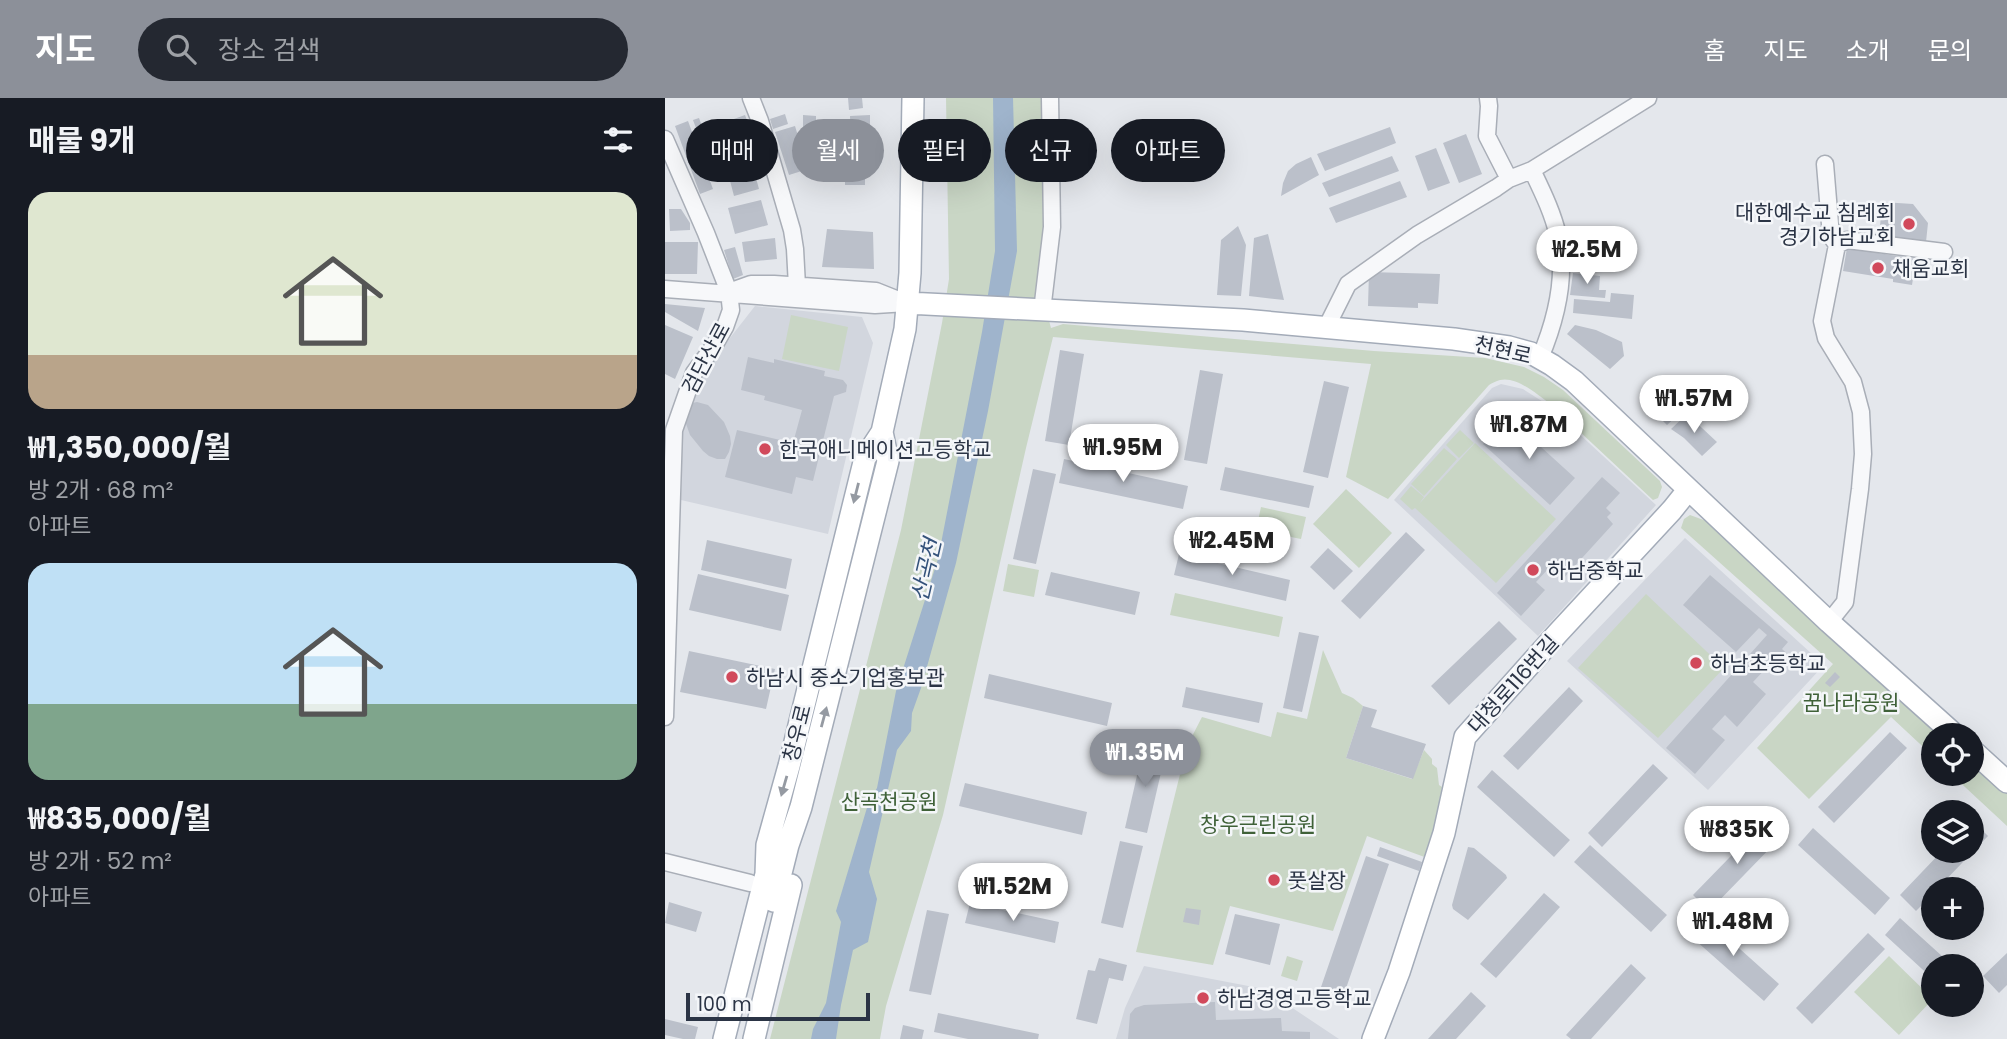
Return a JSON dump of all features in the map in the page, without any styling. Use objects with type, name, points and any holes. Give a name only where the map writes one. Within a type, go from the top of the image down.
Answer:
[{"type":"main road","name":"창우로","points":[[724,1039],[766,874],[767,845],[865,457],[882,432],[905,329],[910,273],[913,98]]},
{"type":"main road","name":"천현로","points":[[907,303],[1243,320],[1489,344],[1531,353],[1574,381],[1829,622],[1942,723]]},
{"type":"main road","name":"창우로","points":[[739,1039],[788,845],[801,807],[888,461],[882,432]]},
{"type":"main road","name":"대청로116번길","points":[[1373,1039],[1399,972],[1444,833],[1465,737],[1688,490]]},
{"type":"main road","points":[[1984,761],[2007,782]]},
{"type":"main road","points":[[754,1039],[800,846],[801,807]]},
{"type":"main road","points":[[710,1039],[750,883],[767,845]]},
{"type":"street","points":[[751,98],[792,230],[797,286]]},
{"type":"street","points":[[1042,311],[1052,227],[1049,98]]},
{"type":"street","points":[[1488,98],[1487,136],[1509,178]]},
{"type":"street","points":[[1326,328],[1348,284],[1417,235],[1509,178],[1532,170],[1648,98]]},
{"type":"street","name":"검단산로","points":[[665,139],[729,292],[731,310],[725,327],[694,373],[674,430],[665,717]]},
{"type":"street","points":[[1825,164],[1831,236],[1837,245],[1822,321],[1826,338],[1853,382],[1861,412],[1863,454],[1845,602],[1829,622]]},
{"type":"street","points":[[1532,170],[1558,236],[1561,274],[1553,328],[1540,358]]},
{"type":"street","points":[[1837,245],[1847,240],[1944,252]]},
{"type":"street","name":"검단산로","points":[[729,292],[751,284],[797,286],[876,291],[907,303]]},
{"type":"street","points":[[665,289],[729,292]]},
{"type":"street","name":"검단산로","points":[[729,292],[875,305],[907,303]]},
{"type":"street","points":[[665,862],[750,883]]},
{"type":"shaded area","name":"한국애니메이션고등학교","points":[[755,306],[862,317],[873,343],[828,534],[681,500],[683,398]]},
{"type":"shaded area","name":"하남중학교","points":[[1501,384],[1523,389],[1548,405],[1656,505],[1538,636],[1394,500],[1492,388]]},
{"type":"shaded area","name":"하남초등학교","points":[[1685,538],[1824,665],[1708,790],[1567,661]]},
{"type":"shaded area","name":"하남경영고등학교","points":[[1144,966],[1264,989],[1339,1039],[1116,1039],[1125,1008]]},
{"type":"green space","name":"산곡천공원","points":[[946,98],[1041,98],[1042,119],[1005,119],[1005,182],[1043,182],[1045,266],[1041,291],[1051,328],[1063,324],[1485,358],[1524,367],[1563,390],[1660,481],[1662,487],[1658,498],[1653,500],[1549,403],[1526,387],[1506,379],[1489,385],[1388,499],[1346,477],[1371,364],[1053,337],[943,815],[886,1006],[880,1039],[770,1039],[901,530],[949,279],[947,182],[991,182],[991,119],[946,119]]},
{"type":"green space","points":[[791,315],[848,327],[839,371],[782,359]]},
{"type":"green space","points":[[1460,430],[1474,443],[1459,458],[1446,445]]},
{"type":"green space","points":[[1475,443],[1556,519],[1496,583],[1415,508],[1412,510],[1400,499],[1411,486],[1424,497],[1419,504]]},
{"type":"green space","points":[[1444,448],[1457,459],[1424,496],[1411,484]]},
{"type":"green space","points":[[1346,489],[1392,533],[1359,568],[1313,524]]},
{"type":"green space","points":[[1261,507],[1306,517],[1301,539],[1256,530]]},
{"type":"green space","name":"꿈나라공원","points":[[1690,515],[1709,522],[1934,723],[1921,723],[1921,745],[1891,717],[1809,799],[1757,748],[1833,664],[1681,528],[1684,519]]},
{"type":"green space","points":[[1008,564],[1039,570],[1034,597],[1003,591]]},
{"type":"green space","points":[[1175,593],[1283,617],[1279,637],[1170,615]]},
{"type":"green space","points":[[1646,594],[1724,668],[1658,738],[1578,668]]},
{"type":"green space","name":"창우근린공원","points":[[1323,650],[1342,693],[1363,706],[1346,758],[1412,779],[1424,750],[1437,768],[1439,785],[1442,787],[1441,803],[1430,859],[1367,836],[1333,931],[1230,906],[1213,965],[1136,952],[1187,746],[1202,717],[1271,737],[1277,712],[1307,719]]},
{"type":"green space","points":[[1984,769],[2007,789],[2007,826],[1984,805],[1984,800],[1979,800],[1964,786],[1984,786]]},
{"type":"green space","points":[[1287,956],[1303,961],[1297,981],[1281,976]]},
{"type":"green space","points":[[1889,956],[1921,987],[1921,1012],[1899,1035],[1854,992]]},
{"type":"water","points":[[993,98],[1013,98],[1014,119],[1005,119],[1005,182],[1015,182],[1017,251],[988,411],[956,563],[912,713],[911,731],[897,750],[869,872],[877,899],[868,942],[853,950],[836,1039],[811,1039],[826,1003],[841,922],[836,911],[869,801],[877,788],[896,691],[938,559],[995,251]]},
{"type":"building","points":[[848,98],[862,98],[863,108],[849,110]]},
{"type":"building","points":[[785,114],[788,124],[778,127],[778,119],[770,119]]},
{"type":"building","points":[[803,115],[816,116],[816,119],[803,119]]},
{"type":"building","points":[[870,115],[870,119],[850,119],[850,116]]},
{"type":"building","points":[[686,122],[686,156],[675,126]]},
{"type":"building","points":[[792,127],[792,174],[789,175],[778,141],[778,131]]},
{"type":"building","points":[[1390,127],[1396,143],[1325,171],[1317,154]]},
{"type":"building","points":[[1466,134],[1482,174],[1459,183],[1443,143]]},
{"type":"building","points":[[1436,148],[1450,183],[1428,191],[1415,156]]},
{"type":"building","points":[[1392,156],[1399,171],[1329,197],[1322,183]]},
{"type":"building","points":[[1311,157],[1319,175],[1281,196],[1288,171]]},
{"type":"building","points":[[1400,181],[1407,197],[1336,223],[1329,208]]},
{"type":"building","points":[[696,182],[710,182],[713,189],[700,194]]},
{"type":"building","points":[[730,182],[757,182],[759,189],[734,196]]},
{"type":"building","points":[[845,182],[865,182],[865,185],[845,185]]},
{"type":"building","points":[[761,200],[768,225],[735,234],[728,208]]},
{"type":"building","points":[[1882,202],[1913,204],[1928,223],[1926,242],[1879,239]]},
{"type":"building","points":[[669,209],[681,209],[690,223],[690,230],[670,231]]},
{"type":"building","points":[[1238,226],[1246,245],[1241,296],[1217,295],[1221,240]]},
{"type":"building","points":[[827,229],[873,232],[874,269],[822,267]]},
{"type":"building","points":[[1268,234],[1284,300],[1249,296],[1254,238]]},
{"type":"building","points":[[775,238],[777,259],[745,262],[742,242]]},
{"type":"building","points":[[665,242],[698,242],[697,274],[665,274]]},
{"type":"building","points":[[735,247],[743,275],[733,279],[724,250]]},
{"type":"building","name":"채움교회","points":[[1847,248],[1916,259],[1912,285],[1893,282],[1893,279],[1843,271]]},
{"type":"building","points":[[1369,272],[1440,274],[1438,304],[1418,303],[1418,308],[1368,306]]},
{"type":"building","points":[[1573,273],[1600,276],[1599,290],[1606,290],[1605,298],[1570,295]]},
{"type":"building","points":[[1611,293],[1634,295],[1632,319],[1573,313],[1574,299],[1610,302]]},
{"type":"building","points":[[665,304],[705,308],[698,331],[665,312]]},
{"type":"building","points":[[665,325],[693,337],[675,379],[665,374]]},
{"type":"building","points":[[1575,325],[1596,330],[1622,342],[1624,356],[1610,369],[1567,334]]},
{"type":"building","points":[[1060,350],[1084,354],[1069,445],[1045,441]]},
{"type":"building","points":[[748,357],[774,363],[774,359],[825,371],[824,376],[843,380],[847,385],[846,392],[834,396],[813,481],[796,477],[792,494],[725,477],[737,430],[793,443],[802,410],[764,400],[765,396],[741,390]]},
{"type":"building","points":[[1200,370],[1223,374],[1207,464],[1184,460]]},
{"type":"building","points":[[1324,381],[1349,387],[1328,478],[1303,472]]},
{"type":"building","points":[[1677,390],[1691,403],[1667,425],[1654,412]]},
{"type":"building","points":[[697,402],[708,405],[724,422],[731,444],[725,459],[709,456],[690,435],[685,421],[688,404]]},
{"type":"building","points":[[1687,414],[1717,442],[1702,456],[1671,429]]},
{"type":"building","points":[[1508,417],[1575,478],[1550,505],[1483,444]]},
{"type":"building","points":[[1064,459],[1188,486],[1183,509],[1059,483]]},
{"type":"building","points":[[1225,467],[1314,486],[1309,508],[1220,490]]},
{"type":"building","points":[[1033,469],[1056,474],[1036,564],[1013,559]]},
{"type":"building","points":[[1602,477],[1620,493],[1606,508],[1611,513],[1607,517],[1613,524],[1562,580],[1549,568],[1536,582],[1545,590],[1521,616],[1497,593]]},
{"type":"building","points":[[1406,532],[1425,550],[1360,619],[1341,601]]},
{"type":"building","points":[[707,540],[792,559],[786,589],[701,570]]},
{"type":"building","points":[[1328,548],[1353,571],[1334,590],[1310,567]]},
{"type":"building","points":[[1179,554],[1290,580],[1286,601],[1174,575]]},
{"type":"building","points":[[1051,572],[1140,592],[1135,615],[1045,595]]},
{"type":"building","points":[[698,574],[789,595],[781,631],[689,610]]},
{"type":"building","points":[[1710,575],[1788,642],[1782,649],[1790,656],[1779,668],[1772,662],[1753,682],[1766,694],[1737,727],[1725,715],[1712,729],[1725,740],[1695,774],[1666,748],[1767,635],[1759,628],[1736,652],[1683,605]]},
{"type":"building","points":[[1499,621],[1517,639],[1449,705],[1431,686]]},
{"type":"building","points":[[1299,632],[1319,636],[1302,712],[1283,708]]},
{"type":"building","points":[[689,651],[775,669],[766,709],[680,692]]},
{"type":"building","points":[[1835,672],[1840,677],[1830,687],[1825,683]]},
{"type":"building","points":[[989,674],[1112,703],[1107,726],[984,698]]},
{"type":"building","points":[[1186,687],[1263,703],[1259,723],[1182,707]]},
{"type":"building","points":[[1569,687],[1583,701],[1518,770],[1503,756]]},
{"type":"building","points":[[1363,706],[1377,710],[1371,727],[1426,744],[1413,779],[1346,758]]},
{"type":"building","points":[[1890,732],[1907,748],[1834,823],[1818,807]]},
{"type":"building","points":[[1144,745],[1166,751],[1147,833],[1125,828]]},
{"type":"building","points":[[1653,764],[1668,778],[1602,847],[1588,833]]},
{"type":"building","points":[[1492,770],[1570,840],[1554,857],[1477,787]]},
{"type":"building","points":[[965,783],[1087,812],[1082,835],[959,806]]},
{"type":"building","points":[[1765,821],[1782,836],[1709,911],[1693,895]]},
{"type":"building","points":[[1813,828],[1890,898],[1875,915],[1798,845]]},
{"type":"building","points":[[1120,841],[1143,846],[1123,928],[1101,923]]},
{"type":"building","points":[[1590,845],[1667,915],[1651,932],[1574,862]]},
{"type":"building","points":[[1380,847],[1422,862],[1419,871],[1377,856]]},
{"type":"building","points":[[1468,847],[1474,848],[1507,878],[1468,920],[1453,909],[1452,905]]},
{"type":"building","points":[[1366,856],[1389,864],[1343,997],[1320,990]]},
{"type":"building","points":[[1931,863],[1962,863],[1949,877],[1921,877],[1921,906],[1916,911],[1900,895]]},
{"type":"building","points":[[1544,893],[1560,907],[1496,978],[1480,964]]},
{"type":"building","points":[[669,902],[702,912],[696,932],[665,923]]},
{"type":"building","points":[[970,903],[1059,922],[1055,943],[965,923]]},
{"type":"building","points":[[1186,908],[1201,910],[1199,925],[1183,922]]},
{"type":"building","points":[[927,910],[949,914],[931,995],[909,991]]},
{"type":"building","points":[[1235,914],[1280,924],[1270,965],[1225,954]]},
{"type":"building","points":[[1702,915],[1779,984],[1764,1001],[1686,932]]},
{"type":"building","points":[[1900,918],[1921,940],[1940,954],[1921,954],[1921,968],[1885,935]]},
{"type":"building","points":[[1868,933],[1885,949],[1812,1024],[1796,1008]]},
{"type":"building","points":[[2007,953],[2007,985],[1999,993],[1984,975]]},
{"type":"building","points":[[1099,958],[1127,965],[1123,981],[1109,978],[1097,1024],[1076,1019],[1088,970],[1095,971]]},
{"type":"building","points":[[1631,964],[1646,978],[1591,1039],[1571,1039],[1566,1035]]},
{"type":"building","points":[[1471,992],[1486,1006],[1456,1039],[1428,1039]]},
{"type":"building","points":[[1215,1002],[1216,1020],[1281,1018],[1282,1031],[1310,1032],[1310,1039],[1128,1039],[1130,1014],[1135,1008],[1144,1005]]},
{"type":"building","points":[[938,1013],[1039,1034],[1038,1039],[968,1039],[934,1032]]},
{"type":"building","points":[[665,1019],[698,1027],[695,1039],[665,1035]]},
{"type":"building","points":[[903,1025],[924,1030],[922,1039],[900,1039]]},
{"type":"place","name":"대한예수교 침례회 경기하남교회","points":[[1909,224]]},
{"type":"place","name":"채움교회","points":[[1878,268]]},
{"type":"place","name":"한국애니메이션고등학교","points":[[765,449]]},
{"type":"place","name":"하남중학교","points":[[1533,570]]},
{"type":"place","name":"하남초등학교","points":[[1696,663]]},
{"type":"place","name":"하남시 중소기업홍보관","points":[[732,677]]},
{"type":"place","name":"풋살장","points":[[1274,880]]},
{"type":"place","name":"하남경영고등학교","points":[[1203,998]]},
{"type":"water label","name":"산곡천","points":[[926,570]]}]
